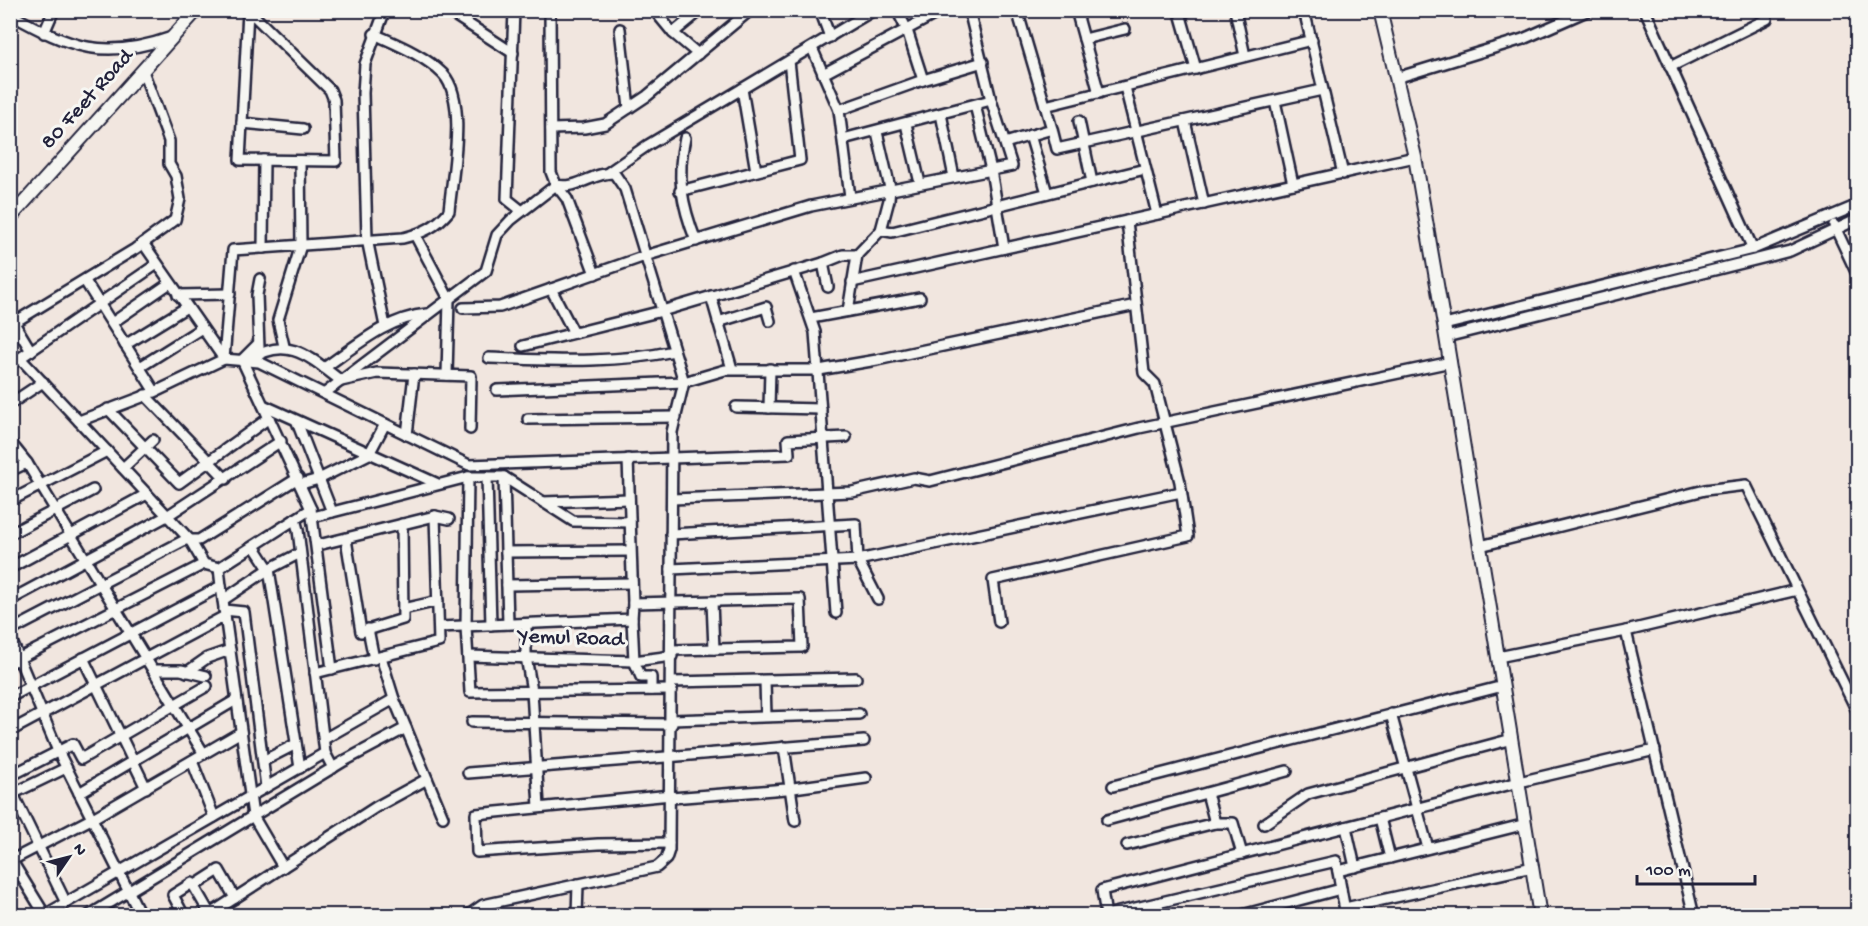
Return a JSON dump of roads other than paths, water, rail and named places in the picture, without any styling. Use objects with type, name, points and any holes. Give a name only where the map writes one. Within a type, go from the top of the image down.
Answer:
[{"type":"main road","name":"80 Feet Road","points":[[10,218],[197,10]]},
{"type":"main road","points":[[1380,10],[1415,157],[1451,362],[1540,915]]},
{"type":"street","points":[[44,33],[54,10]]},
{"type":"street","points":[[385,10],[374,34],[365,64],[363,93],[368,238],[385,326]]},
{"type":"street","points":[[514,10],[507,199],[522,211]]},
{"type":"street","points":[[550,10],[551,172],[556,185],[567,199],[595,274]]},
{"type":"street","points":[[654,10],[674,33],[698,54]]},
{"type":"street","points":[[674,33],[702,10]]},
{"type":"street","points":[[820,10],[830,37]]},
{"type":"street","points":[[556,185],[568,188],[609,172],[648,145],[874,10]]},
{"type":"street","points":[[897,10],[907,30],[923,80]]},
{"type":"street","points":[[823,74],[943,10]]},
{"type":"street","points":[[463,308],[500,307],[645,256],[811,206],[890,188],[1012,166],[991,100],[969,10]]},
{"type":"street","points":[[1017,10],[1057,149],[1322,90]]},
{"type":"street","points":[[1076,10],[1099,93]]},
{"type":"street","points":[[1189,10],[1180,13],[1196,69]]},
{"type":"street","points":[[1235,10],[1245,57]]},
{"type":"street","points":[[1304,10],[1343,174]]},
{"type":"street","points":[[1396,78],[1523,39],[1589,10]]},
{"type":"street","points":[[1645,10],[1753,249]]},
{"type":"street","points":[[248,11],[330,90],[334,100],[336,161],[240,160],[248,11]]},
{"type":"street","points":[[448,11],[513,53]]},
{"type":"street","points":[[550,129],[584,128],[605,124],[698,54],[748,12]]},
{"type":"street","points":[[10,14],[44,33],[69,43],[100,51],[145,47],[174,36]]},
{"type":"street","points":[[1670,67],[1767,19]]},
{"type":"street","points":[[620,29],[629,108]]},
{"type":"street","points":[[1084,39],[1125,29]]},
{"type":"street","points":[[224,359],[233,250],[368,238],[403,238],[415,235],[440,222],[449,211],[457,111],[453,89],[443,74],[420,57],[374,34]]},
{"type":"street","points":[[1046,106],[1312,40]]},
{"type":"street","points":[[812,48],[838,110],[850,197]]},
{"type":"street","points":[[680,191],[800,160],[789,61]]},
{"type":"street","points":[[838,110],[983,62]]},
{"type":"street","points":[[31,351],[13,324],[143,243],[175,220],[180,199],[176,176],[169,164],[169,141],[143,71]]},
{"type":"street","points":[[1125,87],[1157,214]]},
{"type":"street","points":[[742,89],[756,171]]},
{"type":"street","points":[[843,139],[877,132],[991,100]]},
{"type":"street","points":[[1275,101],[1293,184]]},
{"type":"street","points":[[975,105],[991,170],[1004,248]]},
{"type":"street","points":[[941,114],[954,177]]},
{"type":"street","points":[[1079,121],[1092,182]]},
{"type":"street","points":[[1185,121],[1204,204]]},
{"type":"street","points":[[242,123],[303,129]]},
{"type":"street","points":[[906,124],[920,183]]},
{"type":"street","points":[[1005,143],[1052,129]]},
{"type":"street","points":[[848,311],[857,255],[881,230],[890,188],[877,132]]},
{"type":"street","points":[[1030,135],[1047,193]]},
{"type":"street","points":[[685,138],[680,159],[680,191],[684,210],[696,241]]},
{"type":"street","points":[[852,282],[1415,157]]},
{"type":"street","points":[[264,160],[264,248]]},
{"type":"street","points":[[284,346],[278,320],[301,245],[300,161]]},
{"type":"street","points":[[881,230],[892,232],[1146,169]]},
{"type":"street","points":[[467,915],[483,905],[657,867],[666,859],[671,796],[672,432],[684,382],[625,189],[614,173],[609,172]]},
{"type":"street","points":[[325,393],[486,271],[497,235],[522,211],[556,185]]},
{"type":"street","points":[[1445,331],[1753,249],[1857,205]]},
{"type":"street","points":[[1830,218],[1857,276]]},
{"type":"street","points":[[1445,331],[1790,251],[1857,219]]},
{"type":"street","points":[[999,622],[993,580],[1188,536],[1181,492],[1155,384],[1144,373],[1127,221]]},
{"type":"street","points":[[415,235],[450,299],[447,375]]},
{"type":"street","points":[[143,243],[224,359]]},
{"type":"street","points":[[523,346],[662,311],[843,255],[857,255]]},
{"type":"street","points":[[823,263],[828,287]]},
{"type":"street","points":[[10,365],[157,264]]},
{"type":"street","points":[[794,271],[815,332],[836,613]]},
{"type":"street","points":[[259,348],[260,279]]},
{"type":"street","points":[[85,280],[155,392]]},
{"type":"street","points":[[112,323],[170,283]]},
{"type":"street","points":[[551,289],[574,333]]},
{"type":"street","points":[[178,295],[230,294]]},
{"type":"street","points":[[711,296],[732,369]]},
{"type":"street","points":[[811,318],[920,298]]},
{"type":"street","points":[[498,390],[684,382],[732,369],[819,370],[877,360],[1136,305]]},
{"type":"street","points":[[125,345],[187,307]]},
{"type":"street","points":[[718,322],[766,307],[770,321]]},
{"type":"street","points":[[324,368],[385,326],[405,316],[430,314]]},
{"type":"street","points":[[140,367],[202,328]]},
{"type":"street","points":[[245,361],[259,348],[284,346],[314,360],[341,381],[377,373],[471,376],[470,429]]},
{"type":"street","points":[[489,358],[567,360],[651,356],[674,351]]},
{"type":"street","points":[[20,358],[190,540],[204,564]]},
{"type":"street","points":[[79,421],[155,392],[224,359],[259,362],[469,465],[789,454],[788,440],[846,437]]},
{"type":"street","points":[[245,361],[312,513],[318,545],[332,669]]},
{"type":"street","points":[[672,499],[852,492],[914,478],[930,481],[1165,422],[1451,362]]},
{"type":"street","points":[[769,408],[770,369]]},
{"type":"street","points":[[407,435],[414,374]]},
{"type":"street","points":[[10,404],[43,382]]},
{"type":"street","points":[[145,395],[207,463],[226,479]]},
{"type":"street","points":[[263,405],[438,484]]},
{"type":"street","points":[[736,407],[820,409]]},
{"type":"street","points":[[108,409],[179,483],[269,418]]},
{"type":"street","points":[[528,419],[676,417]]},
{"type":"street","points":[[297,422],[332,512]]},
{"type":"street","points":[[10,631],[190,540],[199,540],[299,481],[319,479],[369,454],[385,424]]},
{"type":"street","points":[[123,468],[153,440]]},
{"type":"street","points":[[10,600],[167,516],[281,441]]},
{"type":"street","points":[[11,444],[27,463],[204,754]]},
{"type":"street","points":[[10,501],[107,451]]},
{"type":"street","points":[[628,459],[634,661],[641,677],[651,677],[651,690]]},
{"type":"street","points":[[10,471],[27,463]]},
{"type":"street","points":[[468,477],[466,627],[470,692],[651,690],[672,686],[856,678]]},
{"type":"street","points":[[10,663],[204,564],[219,568],[295,519],[312,513],[332,512],[468,477],[504,477],[573,521],[630,522]]},
{"type":"street","points":[[487,477],[491,625]]},
{"type":"street","points":[[504,477],[508,624]]},
{"type":"street","points":[[1480,546],[1705,490],[1746,485],[1857,713]]},
{"type":"street","points":[[10,534],[93,490]]},
{"type":"street","points":[[671,569],[858,561],[1181,492]]},
{"type":"street","points":[[10,567],[147,494]]},
{"type":"street","points":[[543,502],[629,500]]},
{"type":"street","points":[[318,545],[435,516],[449,519]]},
{"type":"street","points":[[315,673],[439,642],[435,516]]},
{"type":"street","points":[[295,519],[326,753],[333,768]]},
{"type":"street","points":[[671,534],[856,524],[858,561],[878,599]]},
{"type":"street","points":[[346,539],[361,632],[403,619],[402,525]]},
{"type":"street","points":[[254,546],[269,569],[300,768]]},
{"type":"street","points":[[506,552],[630,551]]},
{"type":"street","points":[[10,730],[146,657],[224,608],[269,569],[300,553]]},
{"type":"street","points":[[219,568],[253,816],[283,867]]},
{"type":"street","points":[[507,585],[632,583]]},
{"type":"street","points":[[10,697],[221,586]]},
{"type":"street","points":[[1498,657],[1626,631],[1797,590]]},
{"type":"street","name":"Yemul Road","points":[[468,656],[634,661],[672,653],[714,649],[802,647],[800,599],[712,602]]},
{"type":"street","points":[[403,609],[438,601]]},
{"type":"street","points":[[633,603],[712,602],[714,649]]},
{"type":"street","points":[[224,608],[244,612],[266,787]]},
{"type":"street","points":[[439,627],[632,619]]},
{"type":"street","points":[[526,624],[526,657],[532,691],[540,807]]},
{"type":"street","points":[[368,629],[443,817]]},
{"type":"street","points":[[1626,631],[1694,915]]},
{"type":"street","points":[[10,637],[66,768],[141,915]]},
{"type":"street","points":[[187,672],[207,658],[230,650]]},
{"type":"street","points":[[83,658],[94,686],[146,788]]},
{"type":"street","points":[[10,776],[73,744],[81,759],[174,705],[207,681],[187,672],[153,670]]},
{"type":"street","points":[[765,681],[766,716]]},
{"type":"street","points":[[1113,786],[1503,686]]},
{"type":"street","points":[[324,739],[394,699]]},
{"type":"street","points":[[79,792],[236,700]]},
{"type":"street","points":[[472,722],[672,722],[766,716],[859,714]]},
{"type":"street","points":[[1391,714],[1428,848]]},
{"type":"street","points":[[88,915],[333,768],[406,728]]},
{"type":"street","points":[[241,732],[93,818],[11,860],[44,915],[326,753]]},
{"type":"street","points":[[1264,824],[1308,794],[1512,739]]},
{"type":"street","points":[[468,773],[864,741]]},
{"type":"street","points":[[263,761],[296,744]]},
{"type":"street","points":[[784,747],[795,821]]},
{"type":"street","points":[[1533,867],[1345,912],[1336,861],[1106,915],[1102,890],[1519,782],[1655,750]]},
{"type":"street","points":[[192,760],[214,817]]},
{"type":"street","points":[[66,768],[12,794],[66,903]]},
{"type":"street","points":[[1107,820],[1287,771]]},
{"type":"street","points":[[669,843],[598,844],[477,852],[476,814],[671,796],[790,788],[866,778]]},
{"type":"street","points":[[184,915],[173,895],[192,883],[208,914],[427,779]]},
{"type":"street","points":[[1207,793],[1215,823]]},
{"type":"street","points":[[1380,818],[1390,858]]},
{"type":"street","points":[[1127,845],[1215,823],[1233,823],[1242,854]]},
{"type":"street","points":[[1338,871],[1526,824]]},
{"type":"street","points":[[1346,827],[1355,867]]},
{"type":"street","points":[[194,886],[219,870],[235,898]]},
{"type":"street","points":[[577,915],[578,884]]},
{"type":"street","points":[[1238,915],[1275,911],[1341,889]]}]
